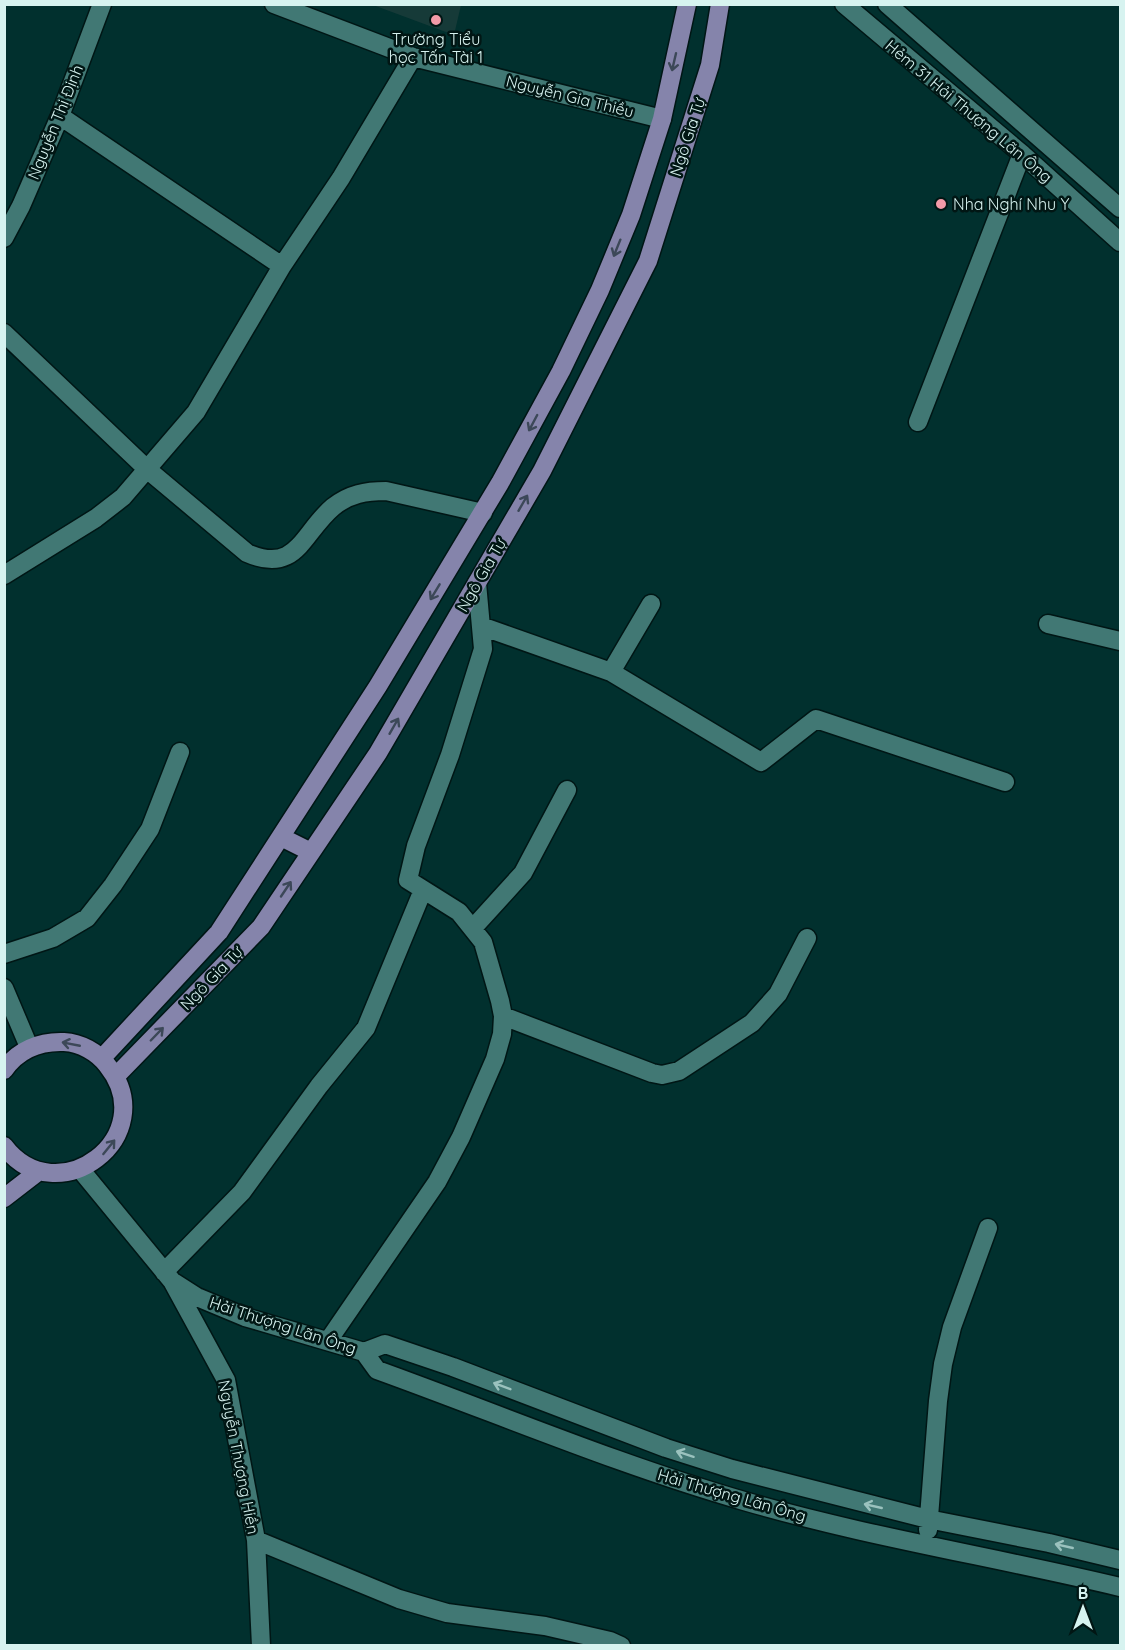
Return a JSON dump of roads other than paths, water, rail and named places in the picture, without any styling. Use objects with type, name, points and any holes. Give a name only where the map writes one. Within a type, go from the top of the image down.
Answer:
[{"type":"main road","name":"Ngô Gia Tự","points":[[102,1058],[219,932],[378,686],[483,513],[561,371],[600,290],[631,215],[662,119],[687,4]]},
{"type":"main road","name":"Ngô Gia Tự","points":[[116,1076],[261,927],[378,753],[542,471],[648,261],[710,65],[720,4]]},
{"type":"main road","points":[[662,119],[690,126]]},
{"type":"main road","points":[[483,513],[510,526]]},
{"type":"main road","points":[[450,567],[477,583]]},
{"type":"main road","points":[[281,837],[311,852]]},
{"type":"main road","points":[[4,1070],[10,1061],[30,1047],[48,1042],[67,1042],[86,1047],[102,1058],[116,1076],[123,1097],[123,1120],[114,1141],[99,1158],[80,1169],[60,1173],[39,1171],[20,1162],[5,1148]]},
{"type":"main road","points":[[4,1198],[39,1171]]},
{"type":"street","name":"Nguyễn Thị Định","points":[[4,238],[21,206],[60,116],[102,4]]},
{"type":"street","name":"Nguyễn Gia Thiều","points":[[274,4],[413,57],[662,119]]},
{"type":"street","name":"Hẻm 31 Hải Thượng Lãn Ông","points":[[844,4],[1022,154],[1120,242]]},
{"type":"street","points":[[887,4],[1120,208]]},
{"type":"street","points":[[4,575],[96,518],[123,497],[196,412],[282,266],[341,178],[413,57]]},
{"type":"street","points":[[60,116],[282,266]]},
{"type":"street","points":[[918,422],[1022,154]]},
{"type":"street","points":[[1090,214],[1105,195]]},
{"type":"street","points":[[4,333],[148,470],[247,553],[272,561],[283,558],[298,546],[333,508],[353,495],[370,490],[386,490],[483,513]]},
{"type":"street","points":[[168,1277],[242,1192],[319,1086],[366,1028],[416,885],[416,846],[450,755],[483,648],[477,583]]},
{"type":"street","points":[[610,672],[651,604]]},
{"type":"street","points":[[1048,624],[1120,641]]},
{"type":"street","points":[[481,626],[610,672],[761,762],[816,719],[1005,782]]},
{"type":"street","points":[[4,954],[53,938],[87,918],[113,885],[150,829],[180,752]]},
{"type":"street","points":[[474,928],[523,873],[567,790]]},
{"type":"street","points":[[328,1341],[437,1182],[461,1137],[495,1059],[502,1034],[503,1016],[500,1001],[483,942],[459,912],[416,885]]},
{"type":"street","points":[[503,1016],[652,1073],[662,1075],[679,1071],[752,1023],[778,994],[807,938]]},
{"type":"street","points":[[4,988],[30,1047]]},
{"type":"street","name":"Hải Thượng Lãn Ông","points":[[80,1169],[168,1277],[197,1297],[245,1317],[364,1352],[377,1370],[616,1461],[745,1501],[928,1546],[1045,1569],[1120,1587]]},
{"type":"street","points":[[928,1546],[928,1519],[943,1364],[952,1327],[988,1228]]},
{"type":"street","name":"Nguyễn Thượng Hiền","points":[[168,1277],[226,1380],[256,1540],[261,1646]]},
{"type":"street","name":"Hải Thượng Lãn Ông","points":[[364,1352],[385,1344],[453,1367],[666,1448],[844,1500],[1120,1560]]},
{"type":"street","points":[[256,1540],[399,1599],[447,1613],[545,1626],[610,1641],[621,1646]]},
{"type":"place","name":"Trường Tiểu học Tấn Tài 1","points":[[436,20]]},
{"type":"place","name":"Nha Nghí Nhu Y","points":[[941,204]]}]
